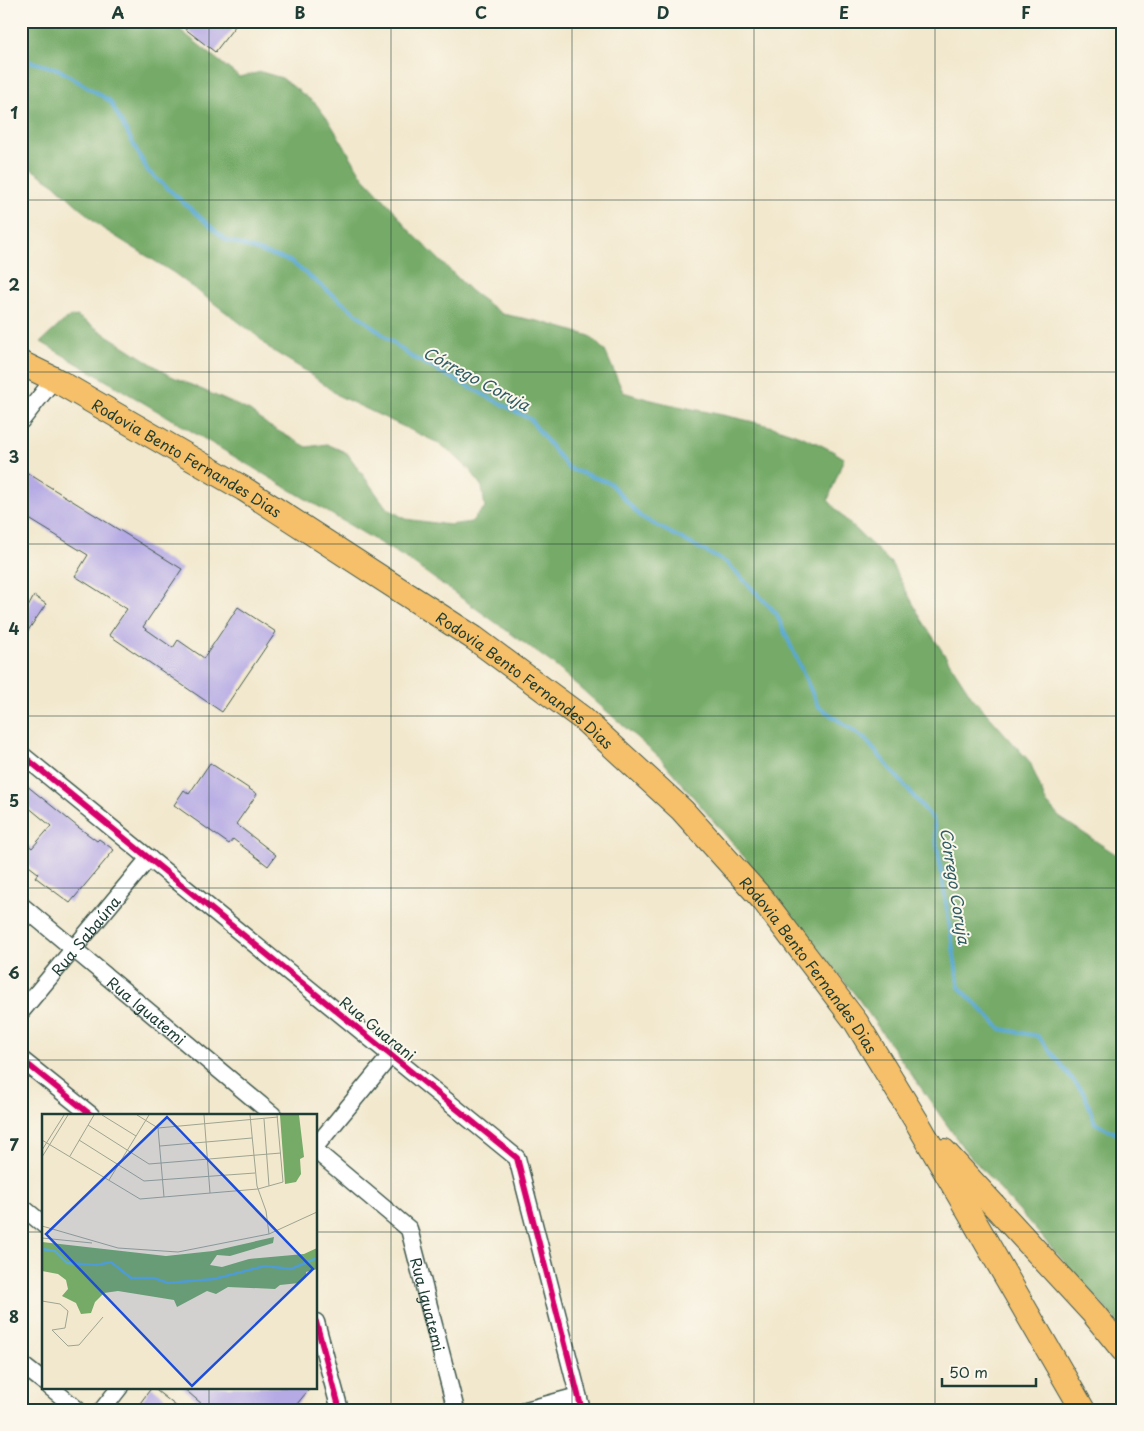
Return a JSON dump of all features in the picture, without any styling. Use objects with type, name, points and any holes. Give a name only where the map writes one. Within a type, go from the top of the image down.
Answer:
[{"type":"highway","name":"Rodovia Bento Fernandes Dias","points":[[21,363],[54,378],[252,494],[474,638],[582,718],[682,810],[764,901],[856,1022],[917,1122],[1082,1410]]},
{"type":"highway","name":"Rodovia Bento Fernandes Dias","points":[[917,1122],[1092,1313],[1123,1350]]},
{"type":"street","points":[[21,421],[54,378]]},
{"type":"street","name":"Rua Guarani","points":[[21,754],[517,1158],[580,1403]]},
{"type":"street","name":"Rua Sabaúna","points":[[21,1012],[149,858]]},
{"type":"street","name":"Rua Iguatemi","points":[[21,904],[272,1114]]},
{"type":"street","points":[[318,1144],[390,1055]]},
{"type":"street","points":[[21,1059],[90,1114]]},
{"type":"street","name":"Rua Iguatemi","points":[[318,1153],[409,1228],[456,1410]]},
{"type":"street","points":[[21,1206],[42,1223]]},
{"type":"street","points":[[318,1329],[340,1410]]},
{"type":"street","points":[[21,1364],[42,1380]]},
{"type":"street","points":[[51,1388],[78,1410]]},
{"type":"street","points":[[102,1410],[119,1388]]},
{"type":"street","points":[[526,1410],[580,1403]]},
{"type":"green space","points":[[21,21],[169,21],[239,77],[261,72],[282,78],[316,104],[329,121],[363,177],[393,209],[407,228],[471,291],[502,314],[542,322],[590,336],[605,351],[623,392],[792,433],[819,444],[844,458],[828,500],[891,563],[922,620],[972,697],[1030,762],[1046,802],[1059,817],[1123,859],[1123,1328],[964,1149],[857,997],[750,864],[661,759],[552,663],[407,559],[41,342],[67,318],[77,316],[169,375],[250,411],[269,426],[307,447],[327,444],[347,453],[386,507],[405,519],[450,525],[471,522],[485,507],[482,487],[471,471],[454,455],[436,442],[339,396],[306,371],[270,349],[256,335],[174,273],[102,228],[55,185],[21,162]]},
{"type":"building","points":[[175,21],[239,21],[215,52]]},
{"type":"building","points":[[21,469],[182,569],[143,627],[173,648],[178,640],[204,658],[238,607],[276,632],[222,712],[109,635],[127,609],[75,576],[88,555],[21,514]]},
{"type":"building","points":[[34,596],[46,604],[21,641],[21,620]]},
{"type":"building","points":[[210,763],[257,794],[236,824],[276,855],[268,866],[233,839],[229,844],[174,805],[184,790],[189,794]]},
{"type":"building","points":[[21,781],[78,827],[97,841],[99,839],[114,850],[70,903],[35,877],[38,873],[21,860],[21,839],[32,848],[51,826],[21,801]]},
{"type":"building","points":[[151,1388],[153,1388],[181,1410],[135,1410]]},
{"type":"building","points":[[183,1388],[310,1388],[292,1410],[209,1410]]},
{"type":"waterway","name":"Córrego Coruja","points":[[21,59],[58,69],[110,101],[148,171],[226,240],[290,261],[410,356],[530,419],[568,468],[610,483],[641,517],[727,563],[776,613],[818,706],[865,739],[933,819],[959,987],[1001,1029],[1038,1036],[1085,1095],[1095,1123],[1123,1137]]},
{"type":"cycle path","points":[[21,754],[517,1158],[582,1410]]},
{"type":"cycle path","points":[[21,1059],[90,1114]]},
{"type":"cycle path","points":[[318,1329],[340,1410]]}]
